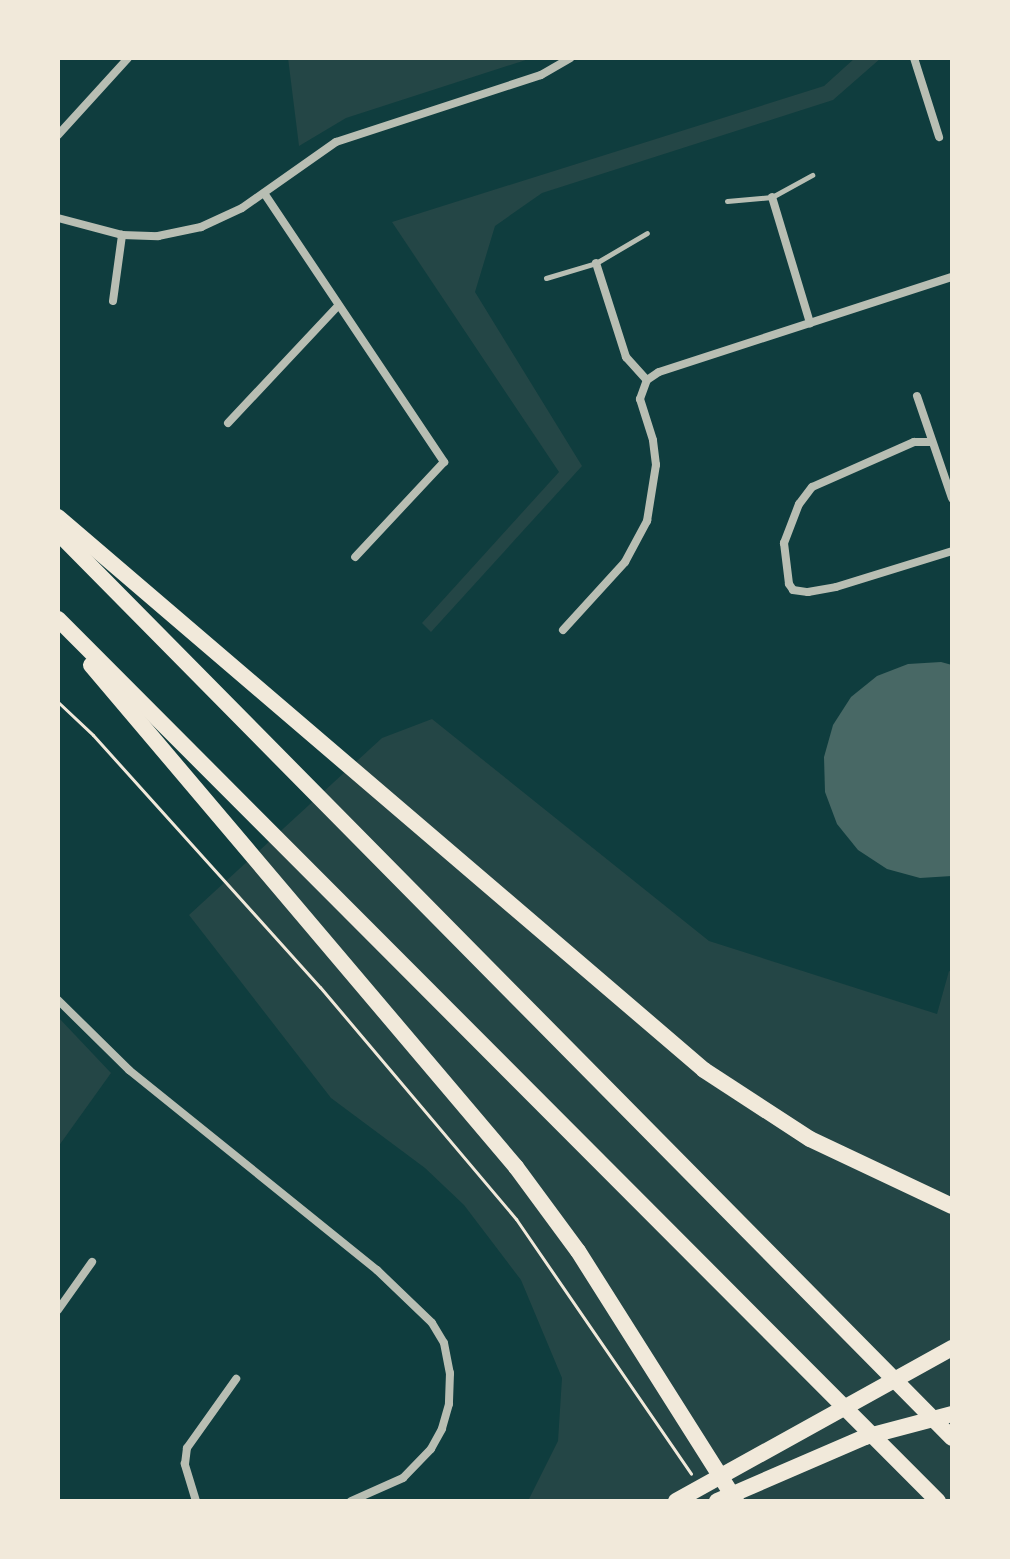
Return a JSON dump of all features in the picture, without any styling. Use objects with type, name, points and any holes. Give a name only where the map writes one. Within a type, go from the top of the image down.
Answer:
[{"type":"highway","points":[[58,517],[704,1070],[810,1139],[952,1206]]},
{"type":"highway","points":[[58,533],[952,1438]]},
{"type":"highway","points":[[58,619],[938,1501]]},
{"type":"highway","points":[[58,626],[524,1177],[578,1251],[736,1501]]},
{"type":"highway","points":[[676,1501],[693,1484],[952,1348]]},
{"type":"highway","points":[[717,1501],[865,1437],[952,1414]]},
{"type":"street","points":[[58,135],[128,58]]},
{"type":"street","points":[[58,218],[122,235],[158,236],[201,227],[223,219],[349,136],[541,75],[570,58]]},
{"type":"street","points":[[914,58],[939,137]]},
{"type":"street","points":[[264,193],[444,462],[355,557]]},
{"type":"street","points":[[772,197],[810,323]]},
{"type":"street","points":[[113,301],[122,235]]},
{"type":"street","points":[[596,263],[626,357],[647,380]]},
{"type":"street","points":[[563,630],[625,562],[647,521],[656,465],[653,440],[640,399],[647,380],[659,372],[952,277]]},
{"type":"street","points":[[228,423],[338,306]]},
{"type":"street","points":[[917,396],[952,498]]},
{"type":"street","points":[[932,442],[914,442],[812,487],[799,504],[784,543],[789,584],[793,590],[808,592],[836,587],[952,551]]},
{"type":"street","points":[[58,1000],[129,1070],[377,1270],[432,1323],[444,1343],[450,1373],[449,1404],[442,1429],[431,1449],[403,1478],[351,1501]]},
{"type":"street","points":[[58,1310],[92,1262]]},
{"type":"street","points":[[196,1501],[185,1464],[187,1448],[236,1379]]},
{"type":"lane","points":[[727,201],[772,197],[812,175]]},
{"type":"lane","points":[[546,278],[596,263],[647,233]]},
{"type":"path","points":[[58,702],[93,735],[320,987],[516,1219],[693,1484]]},
{"type":"shaded area","points":[[288,58],[532,58],[346,118],[299,146]]},
{"type":"shaded area","points":[[855,58],[881,58],[833,100],[542,193],[495,226],[475,292],[582,466],[431,632],[422,623],[559,472],[392,222],[824,86]]},
{"type":"shaded area","points":[[432,719],[709,941],[937,1014],[949,971],[952,972],[952,1501],[528,1501],[558,1441],[562,1378],[521,1280],[464,1205],[425,1168],[331,1098],[189,915],[382,738]]},
{"type":"shaded area","points":[[58,1017],[111,1073],[58,1147]]},
{"type":"building","points":[[941,662],[952,665],[952,876],[920,878],[887,869],[858,850],[837,824],[825,792],[824,757],[833,725],[851,697],[877,676],[908,664]]}]
